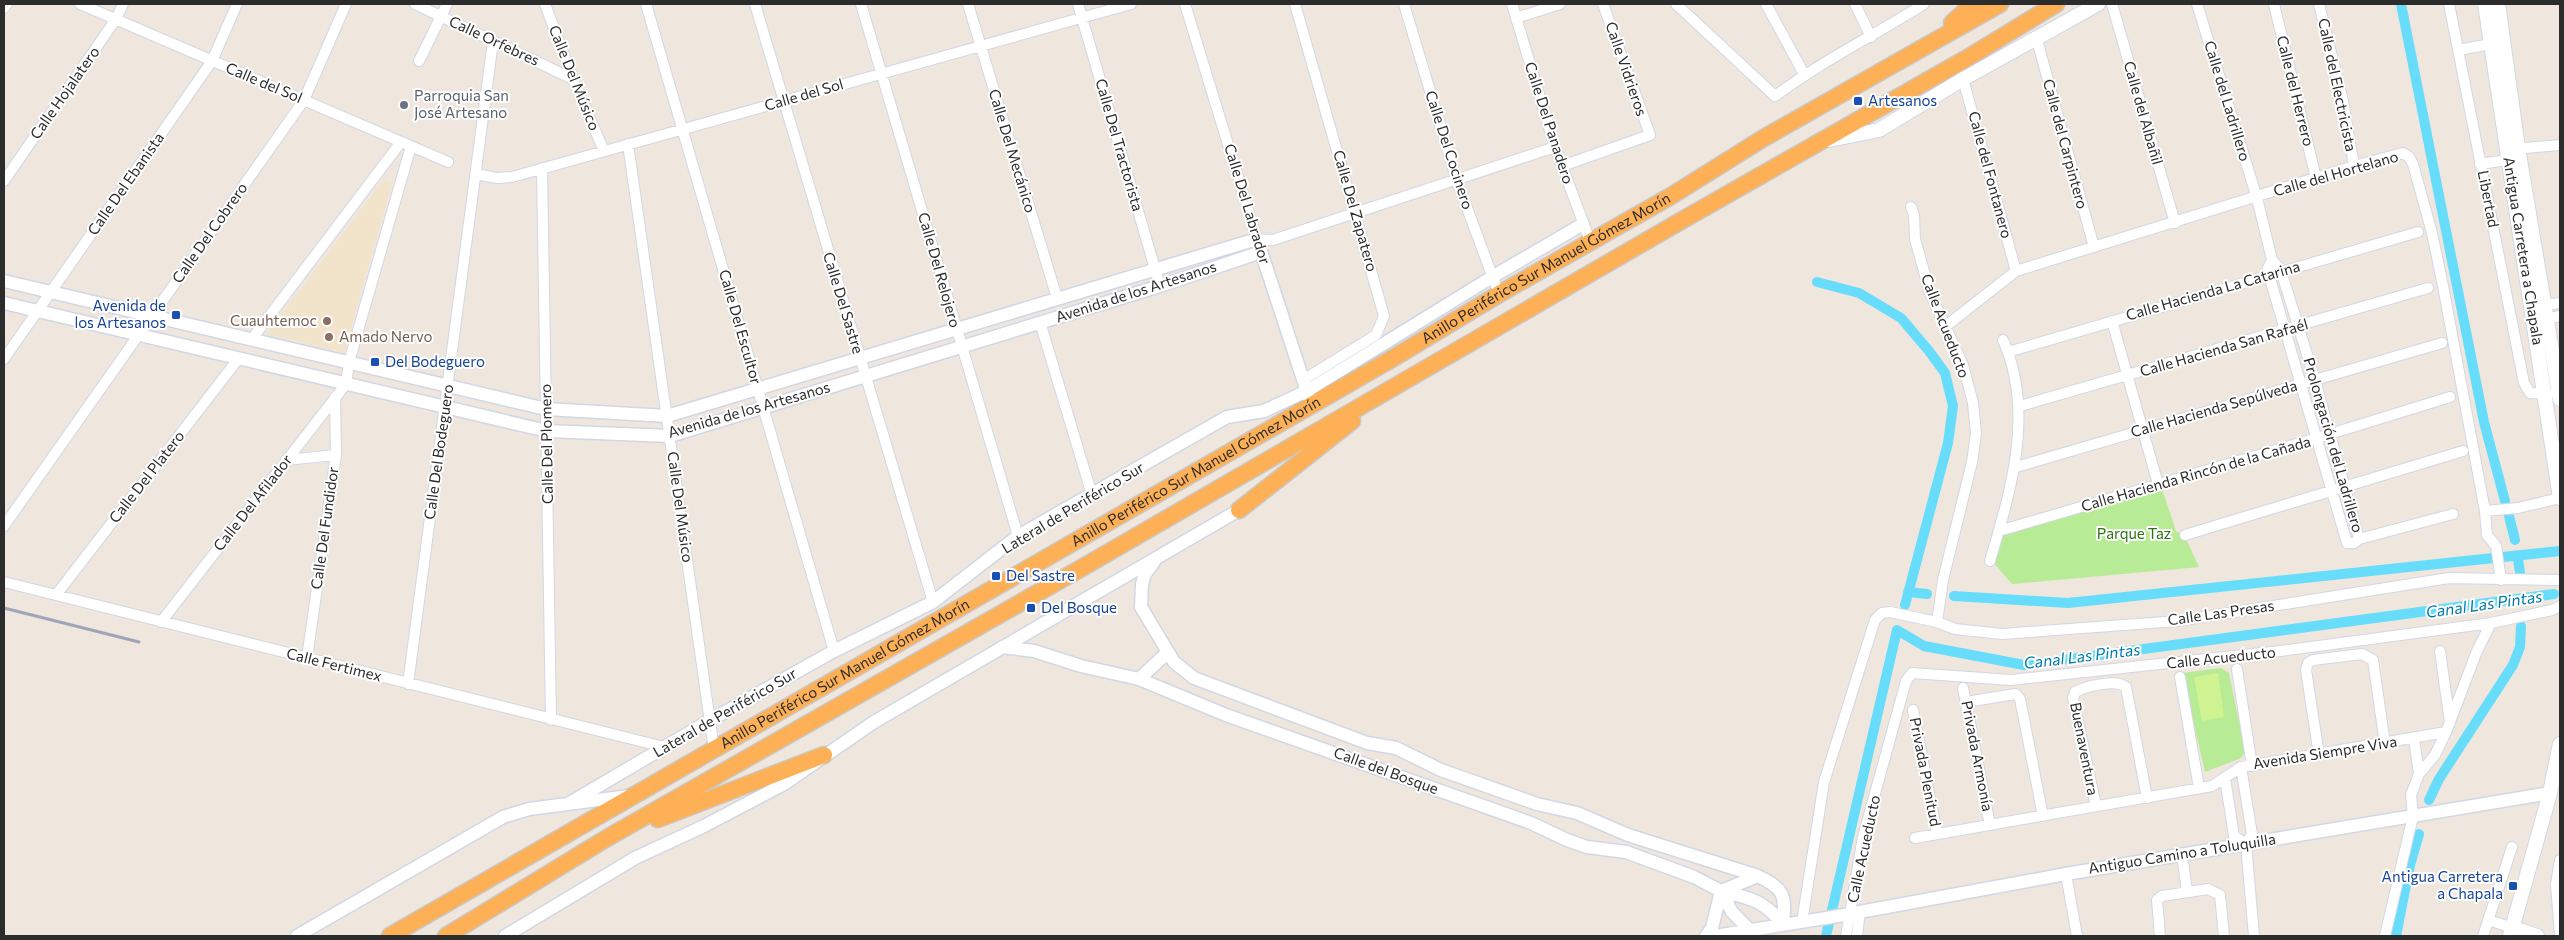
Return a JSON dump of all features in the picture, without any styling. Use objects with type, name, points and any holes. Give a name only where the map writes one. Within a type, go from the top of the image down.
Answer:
[{"type":"highway","points":[[1931,42],[1973,4]]},
{"type":"highway","name":"Anillo Periférico Sur Manuel Gómez Morín","points":[[390,936],[714,750],[1307,392],[1395,357],[1499,294],[1671,196],[1762,139],[2000,4]]},
{"type":"highway","name":"Anillo Periférico Sur Manuel Gómez Morín","points":[[446,936],[607,838],[1969,58],[2056,4]]},
{"type":"highway","points":[[1240,510],[1397,385]]},
{"type":"highway","points":[[607,838],[824,755]]},
{"type":"main road","points":[[1823,141],[1879,130],[1963,79],[2037,40],[2098,4]]},
{"type":"main road","name":"Antigua Carretera a Chapala","points":[[2485,4],[2497,43],[2528,240],[2560,395]]},
{"type":"main road","name":"Antigua Carretera a Chapala","points":[[2497,43],[2498,4]]},
{"type":"main road","name":"Antigua Carretera a Chapala","points":[[2544,314],[2545,395],[2560,498]]},
{"type":"main road","points":[[2536,936],[2511,932],[2550,793],[2560,744]]},
{"type":"street","points":[[4,8],[7,4]]},
{"type":"street","name":"Calle del Sol","points":[[80,4],[448,162]]},
{"type":"street","name":"Calle Hojalatero","points":[[4,181],[116,19],[123,4]]},
{"type":"street","name":"Calle Del Ebanista","points":[[4,358],[212,60],[237,4]]},
{"type":"street","name":"Calle Del Cobrero","points":[[4,526],[304,100],[346,4]]},
{"type":"street","name":"Calle Orfebres","points":[[415,4],[573,79]]},
{"type":"street","points":[[419,61],[447,4]]},
{"type":"street","name":"Calle Del Músico","points":[[545,4],[573,79],[604,151]]},
{"type":"street","name":"Calle Del Escultor","points":[[646,4],[834,651]]},
{"type":"street","name":"Calle Del Sastre","points":[[754,4],[933,602]]},
{"type":"street","name":"Calle Del Relojero","points":[[860,4],[1018,536]]},
{"type":"street","name":"Calle Del Mecánico","points":[[968,4],[1057,298]]},
{"type":"street","name":"Calle Del Tractorista","points":[[1078,4],[1160,286]]},
{"type":"street","name":"Calle del Sol","points":[[476,174],[497,178],[542,168],[1131,4]]},
{"type":"street","name":"Calle Del Labrador","points":[[1185,4],[1261,252],[1307,392]]},
{"type":"street","name":"Calle Del Zapatero","points":[[1295,4],[1384,316],[1382,326],[1376,335],[1307,392]]},
{"type":"street","name":"Calle Del Cocinero","points":[[1404,4],[1457,180],[1499,294]]},
{"type":"street","name":"Calle Del Panadero","points":[[1512,4],[1555,147],[1590,241]]},
{"type":"street","points":[[1516,18],[1560,4]]},
{"type":"street","name":"Calle Vidrieros","points":[[1562,166],[1650,135],[1603,4]]},
{"type":"street","points":[[1676,4],[1775,96],[1804,74],[1871,37],[1924,4]]},
{"type":"street","points":[[1766,4],[1804,74]]},
{"type":"street","points":[[1855,4],[1871,37]]},
{"type":"street","name":"Calle del Albañil","points":[[2112,4],[2175,222]]},
{"type":"street","name":"Calle del Ladrillero","points":[[2197,4],[2257,198]]},
{"type":"street","name":"Calle del Herrero","points":[[2274,4],[2316,178]]},
{"type":"street","name":"Calle del Electricista","points":[[2319,4],[2343,101],[2354,166]]},
{"type":"street","name":"Libertad","points":[[2449,4],[2524,383],[2530,393],[2545,395]]},
{"type":"street","name":"Calle del Carpintero","points":[[2037,40],[2094,247]]},
{"type":"street","name":"Calle Del Bodeguero","points":[[408,684],[493,41]]},
{"type":"street","points":[[2458,50],[2497,43]]},
{"type":"street","name":"Calle del Fontanero","points":[[1963,79],[2016,271]]},
{"type":"street","points":[[252,339],[401,142]]},
{"type":"street","name":"Calle Del Músico","points":[[628,144],[714,750]]},
{"type":"street","points":[[2480,164],[2514,154],[2560,145]]},
{"type":"street","points":[[346,384],[349,362],[412,146]]},
{"type":"street","name":"Avenida de los Artesanos","points":[[4,281],[546,409],[667,416],[1257,238],[1273,240],[1555,147]]},
{"type":"street","name":"Calle del Hortelano","points":[[1946,326],[2016,271],[2257,198],[2354,166],[2403,154],[2409,157],[2413,164],[2432,233],[2485,511],[2487,535],[2496,546],[2501,580]]},
{"type":"street","name":"Calle Del Plomero","points":[[542,168],[551,720]]},
{"type":"street","name":"Prolongación del Ladrillero","points":[[2257,198],[2272,260],[2281,271],[2316,380],[2360,539],[2354,543],[2347,543],[2302,383],[2269,275],[2268,268],[2272,260]]},
{"type":"street","name":"Calle Acueducto","points":[[1911,207],[1914,215],[1915,239],[1930,293],[1963,364],[1973,403],[1976,434],[1972,462],[1943,580],[1937,622]]},
{"type":"street","name":"Lateral de Periférico Sur","points":[[568,804],[709,721],[834,651],[933,602],[1018,536],[1227,417],[1264,411],[1307,392],[1492,277],[1583,224]]},
{"type":"street","name":"Calle Hacienda La Catarina","points":[[2008,352],[2418,232]]},
{"type":"street","name":"Avenida de los Artesanos","points":[[4,302],[547,431],[670,436],[1160,286],[1261,252],[1273,240]]},
{"type":"street","name":"Calle Hacienda San Rafaél","points":[[2020,406],[2428,288]]},
{"type":"street","points":[[2544,314],[2560,303]]},
{"type":"street","points":[[2112,321],[2158,484]]},
{"type":"street","points":[[1040,322],[1092,495]]},
{"type":"street","points":[[1990,561],[2016,467],[2020,406],[2008,352],[2003,340]]},
{"type":"street","name":"Calle Hacienda Sepúlveda","points":[[2016,467],[2442,343]]},
{"type":"street","name":"Calle Del Platero","points":[[56,596],[239,358]]},
{"type":"street","name":"Calle Del Afilador","points":[[161,622],[346,384]]},
{"type":"street","points":[[2545,395],[2560,395]]},
{"type":"street","name":"Calle Hacienda Rincón de la Cañada","points":[[1999,531],[2450,397]]},
{"type":"street","name":"Calle Del Fundidor","points":[[306,658],[336,454],[335,398]]},
{"type":"street","points":[[2185,535],[2463,451]]},
{"type":"street","points":[[286,460],[336,454]]},
{"type":"street","points":[[2485,511],[2518,508],[2560,498]]},
{"type":"street","points":[[505,936],[635,858],[704,826],[784,784],[874,722],[1240,510]]},
{"type":"street","points":[[2360,539],[2453,514]]},
{"type":"street","name":"Calle del Bosque","points":[[1158,557],[1145,574],[1142,584],[1141,608],[1174,662],[1194,678],[1367,743],[1396,748],[1441,770],[1537,804],[1577,813],[1628,835],[1758,876],[1778,886],[1783,898],[1783,930]]},
{"type":"street","name":"Calle Las Presas","points":[[1802,922],[1824,782],[1875,620],[1882,612],[1937,622],[1955,629],[2002,634],[2178,621],[2449,578],[2560,580]]},
{"type":"street","name":"Calle Fertimex","points":[[4,582],[664,747]]},
{"type":"street","name":"Calle Acueducto","points":[[1846,936],[1863,837],[1906,681],[1912,673],[2011,680],[2280,651],[2491,624],[2552,610],[2560,606]]},
{"type":"street","points":[[2385,936],[2412,816],[2411,795],[2419,774],[2435,755],[2448,728],[2477,651],[2491,624]]},
{"type":"street","name":"Calle del Bosque","points":[[1002,647],[1034,650],[1081,666],[1139,679],[1226,714],[1531,822],[1567,840],[1587,847],[1626,852],[1660,863],[1694,876],[1721,891]]},
{"type":"street","points":[[2440,651],[2448,728]]},
{"type":"street","points":[[1139,679],[1168,653]]},
{"type":"street","points":[[2319,755],[2306,670],[2308,663],[2313,660],[2362,654],[2373,660],[2385,744]]},
{"type":"street","points":[[2237,669],[2252,834],[2246,844],[2254,936]]},
{"type":"street","points":[[2180,677],[2199,788]]},
{"type":"street","name":"Buenaventura","points":[[2096,806],[2073,698],[2075,692],[2080,689],[2116,684],[2126,688],[2147,798]]},
{"type":"street","name":"Privada Armonía","points":[[1963,688],[1990,825]]},
{"type":"street","points":[[1966,702],[2016,694],[2020,699],[2043,816]]},
{"type":"street","name":"Privada Plenitud","points":[[1913,710],[1937,834]]},
{"type":"street","name":"Avenida Siempre Viva","points":[[1915,838],[2212,786],[2247,766],[2414,739],[2448,728]]},
{"type":"street","points":[[2414,739],[2419,774]]},
{"type":"street","points":[[2225,778],[2234,836],[2246,844]]},
{"type":"street","name":"Antiguo Camino a Toluquilla","points":[[1715,936],[1749,929],[1783,930],[1802,922],[2066,874],[2550,793]]},
{"type":"street","points":[[297,936],[503,817],[530,809],[634,796]]},
{"type":"street","points":[[2482,936],[2512,847]]},
{"type":"street","points":[[2182,854],[2187,892]]},
{"type":"street","points":[[2560,860],[2556,884],[2560,936]]},
{"type":"street","points":[[2066,874],[2077,936]]},
{"type":"street","points":[[1721,891],[1758,876]]},
{"type":"street","points":[[2160,936],[2157,900],[2162,896],[2208,889],[2220,895],[2224,936]]},
{"type":"street","points":[[1721,891],[1732,912],[1749,929]]},
{"type":"street","points":[[1721,891],[1755,898],[1771,909],[1783,930]]},
{"type":"street","points":[[1706,936],[1712,928],[1721,891]]},
{"type":"street","points":[[1850,913],[1857,936]]},
{"type":"street","points":[[2488,920],[2511,932]]},
{"type":"shaded area","points":[[384,180],[392,183],[344,352],[267,334]]},
{"type":"green space","name":"Parque Taz","points":[[2161,486],[2176,531],[2185,537],[2199,567],[2012,584],[1993,562],[2002,532]]},
{"type":"green space","points":[[2221,668],[2229,673],[2245,752],[2241,758],[2205,772],[2182,673]]},
{"type":"green space","points":[[2218,673],[2224,717],[2202,721],[2194,677]]},
{"type":"waterway","points":[[2401,4],[2484,422],[2505,501]]},
{"type":"waterway","points":[[1817,282],[1859,293],[1901,318],[1945,373],[1953,406],[1948,443],[1905,605]]},
{"type":"waterway","points":[[2509,516],[2515,540]]},
{"type":"waterway","points":[[1954,596],[2068,603],[2560,551]]},
{"type":"waterway","points":[[2518,559],[2521,579]]},
{"type":"waterway","points":[[1908,592],[1927,594]]},
{"type":"waterway","name":"Canal Las Pintas","points":[[1826,936],[1897,630],[1924,646],[2024,665],[2554,594]]},
{"type":"waterway","points":[[2429,800],[2439,779],[2513,665],[2520,647],[2521,626]]},
{"type":"waterway","points":[[2396,936],[2410,865],[2419,834]]},
{"type":"railway","points":[[4,608],[139,642]]},
{"type":"place","name":"Artesanos","points":[[1858,101]]},
{"type":"place","name":"Parroquia San José Artesano","points":[[404,105]]},
{"type":"place","name":"Avenida de los Artesanos","points":[[176,315]]},
{"type":"place","name":"Cuauhtemoc","points":[[327,321]]},
{"type":"place","name":"Amado Nervo","points":[[329,337]]},
{"type":"place","name":"Del Bodeguero","points":[[375,362]]},
{"type":"place","name":"Del Sastre","points":[[996,576]]},
{"type":"place","name":"Del Bosque","points":[[1031,608]]},
{"type":"place","name":"Antigua Carretera a Chapala","points":[[2513,886]]}]
